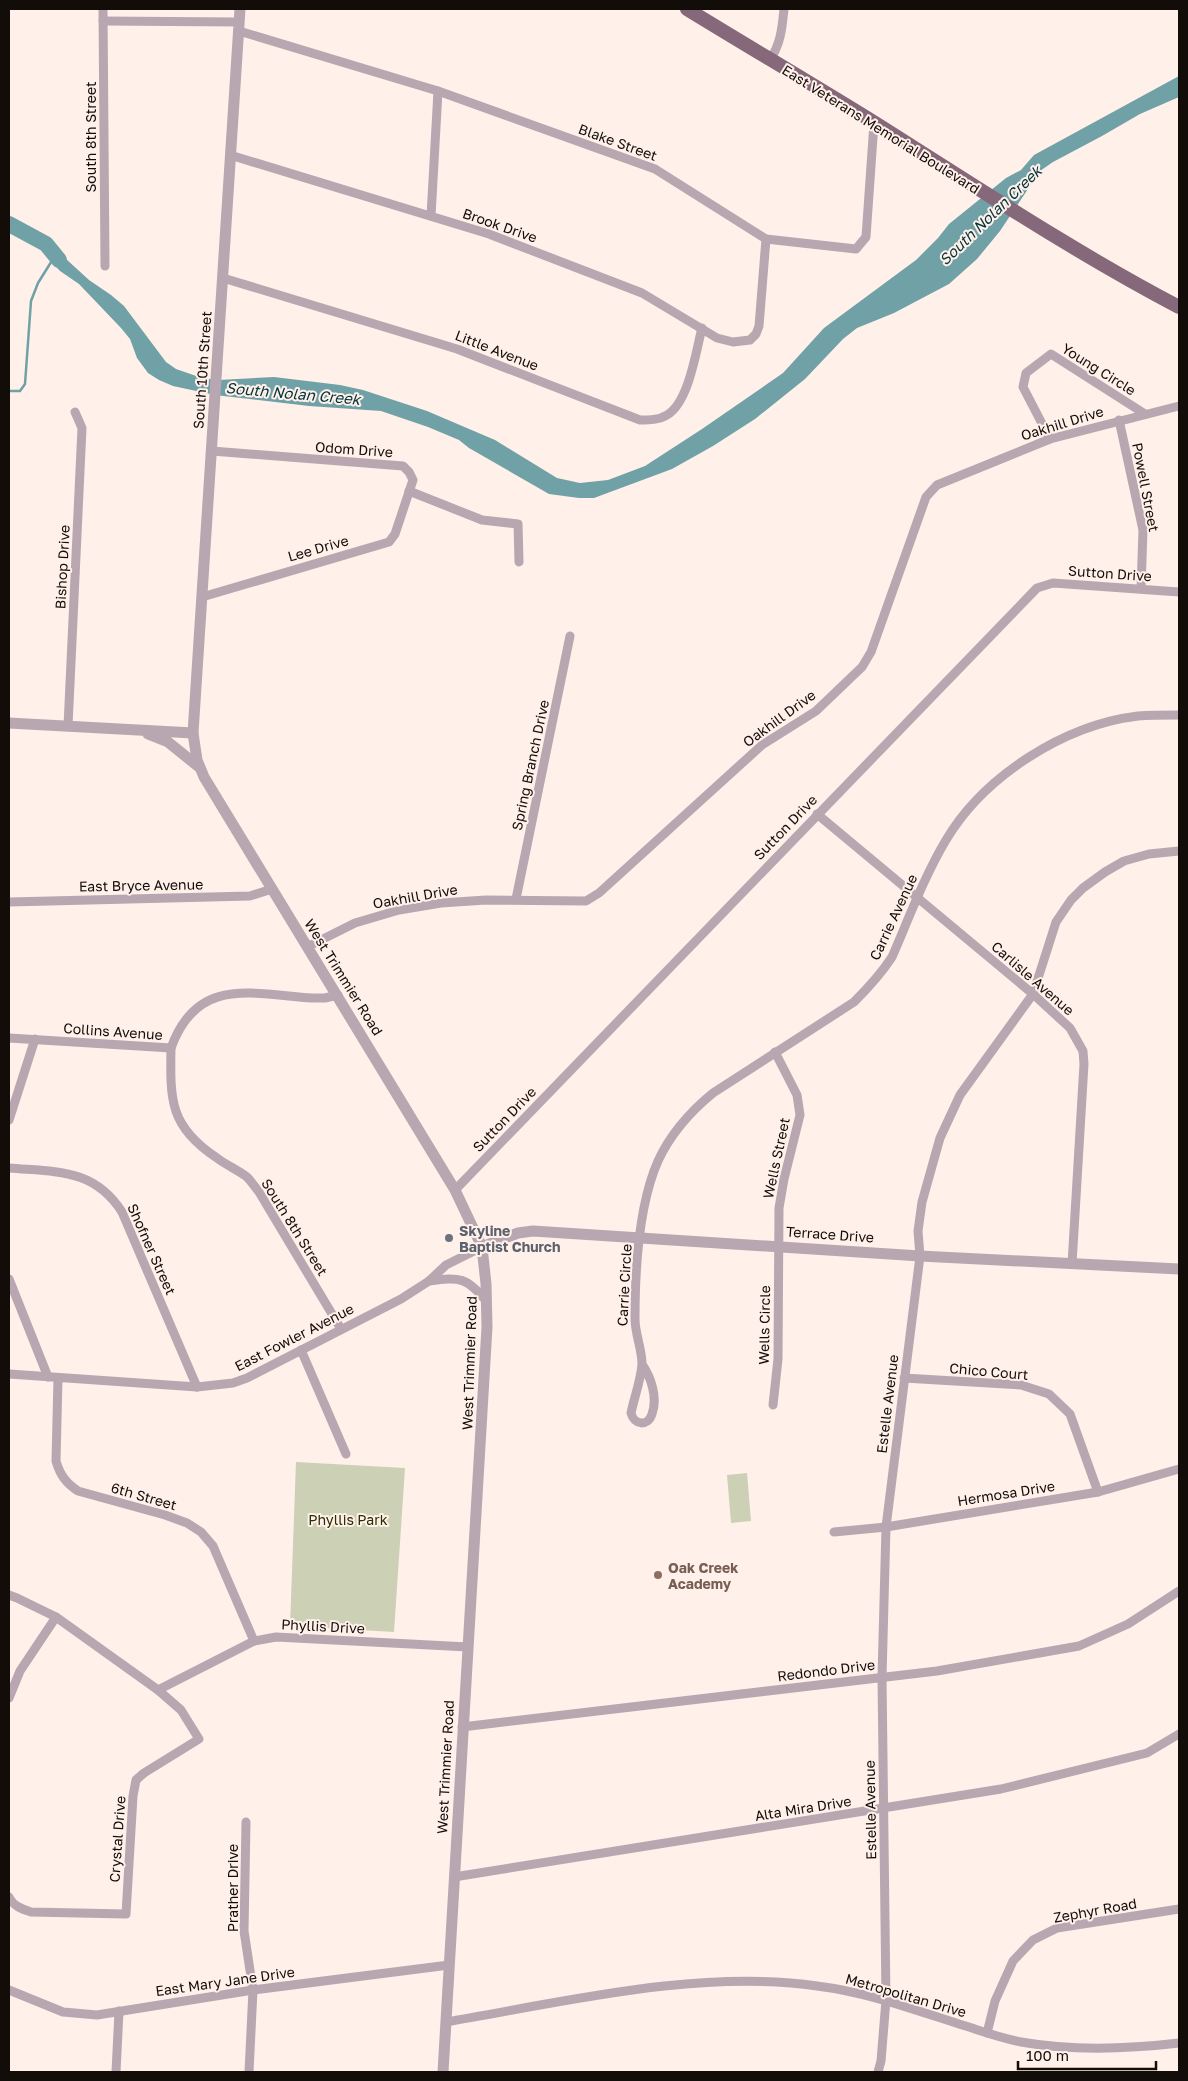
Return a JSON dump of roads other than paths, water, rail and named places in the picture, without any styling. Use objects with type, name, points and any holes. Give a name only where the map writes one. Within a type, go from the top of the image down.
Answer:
[{"type":"main road","name":"East Veterans Memorial Boulevard","points":[[687,9],[1035,224],[1140,287],[1179,308]]},
{"type":"street","name":"South 8th Street","points":[[103,9],[105,266]]},
{"type":"street","name":"South 10th Street","points":[[193,732],[240,9]]},
{"type":"street","points":[[770,60],[778,48],[782,34],[784,9]]},
{"type":"street","name":"Blake Street","points":[[103,21],[239,26],[438,91],[655,169],[766,239],[856,249],[866,237],[874,123]]},
{"type":"street","points":[[431,216],[438,91]]},
{"type":"street","name":"Brook Drive","points":[[230,155],[489,234],[642,293],[717,338],[733,342],[750,340],[756,334],[759,326],[766,239]]},
{"type":"street","name":"Little Avenue","points":[[223,278],[457,349],[640,420],[654,420],[668,415],[677,405],[687,385],[702,328]]},
{"type":"street","name":"Young Circle","points":[[1050,439],[1023,387],[1026,373],[1051,354],[1145,414]]},
{"type":"street","name":"Oakhill Drive","points":[[307,947],[355,923],[396,911],[441,903],[516,899],[586,900],[599,893],[762,745],[816,711],[862,667],[872,652],[930,490],[937,485],[1050,439],[1179,406]]},
{"type":"street","name":"Bishop Drive","points":[[68,726],[82,428],[75,412]]},
{"type":"street","name":"Powell Street","points":[[1119,420],[1143,530],[1141,589]]},
{"type":"street","name":"Odom Drive","points":[[212,452],[403,466],[410,472],[412,480],[409,491]]},
{"type":"street","points":[[409,491],[482,520],[518,524],[519,562]]},
{"type":"street","name":"Lee Drive","points":[[202,597],[389,542],[395,534],[409,491]]},
{"type":"street","name":"Sutton Drive","points":[[455,1190],[1037,588],[1053,584],[1179,592]]},
{"type":"street","name":"Spring Branch Drive","points":[[516,899],[570,636]]},
{"type":"street","name":"Carrie Avenue","points":[[640,1237],[652,1178],[659,1160],[683,1124],[698,1106],[714,1093],[854,1002],[883,971],[892,957],[939,853],[958,822],[994,783],[1016,765],[1066,737],[1102,724],[1137,716],[1179,715]]},
{"type":"street","points":[[9,723],[193,732]]},
{"type":"street","points":[[132,729],[168,742],[200,768]]},
{"type":"street","name":"West Trimmier Road","points":[[193,732],[200,768],[455,1190],[482,1247],[487,1302],[443,2072]]},
{"type":"street","name":"Carlisle Avenue","points":[[817,814],[1033,994],[1070,1028],[1083,1052],[1084,1064],[1072,1264]]},
{"type":"street","name":"Estelle Avenue","points":[[878,2072],[881,2061],[886,2000],[882,1677],[886,1526],[920,1256],[918,1231],[922,1202],[940,1138],[960,1095],[1033,994],[1056,922],[1071,900],[1094,878],[1124,861],[1148,854],[1179,851]]},
{"type":"street","name":"East Bryce Avenue","points":[[9,902],[250,896],[272,889]]},
{"type":"street","name":"Collins Avenue","points":[[9,1038],[171,1048],[175,1037],[194,1010],[214,997],[228,993],[312,998],[338,995]]},
{"type":"street","points":[[9,1120],[35,1039]]},
{"type":"street","name":"South 8th Street","points":[[171,1048],[172,1095],[178,1118],[184,1129],[201,1148],[247,1177],[341,1329]]},
{"type":"street","name":"Wells Street","points":[[775,1052],[793,1085],[800,1104],[800,1115],[784,1179],[779,1208],[778,1246]]},
{"type":"street","name":"Shofner Street","points":[[9,1168],[74,1174],[89,1180],[113,1198],[122,1212],[197,1387]]},
{"type":"street","name":"Terrace Drive","points":[[482,1247],[518,1233],[533,1231],[920,1256],[1179,1269]]},
{"type":"street","name":"Carrie Circle","points":[[640,1237],[635,1321],[642,1364],[631,1413],[632,1419],[637,1423],[644,1424],[652,1416],[654,1397],[648,1373],[642,1364]]},
{"type":"street","name":"Wells Circle","points":[[773,1405],[778,1359],[778,1246]]},
{"type":"street","name":"East Fowler Avenue","points":[[9,1374],[197,1387],[233,1383],[247,1378],[401,1299],[429,1281],[446,1265],[482,1247]]},
{"type":"street","points":[[429,1281],[453,1278],[464,1281],[474,1286],[487,1302]]},
{"type":"street","points":[[9,1279],[48,1377]]},
{"type":"street","points":[[301,1350],[346,1454]]},
{"type":"street","name":"6th Street","points":[[58,1378],[56,1461],[66,1483],[78,1492],[165,1515],[201,1532],[213,1546],[254,1641]]},
{"type":"street","name":"Chico Court","points":[[904,1378],[1021,1385],[1049,1394],[1070,1414],[1098,1492]]},
{"type":"street","name":"Hermosa Drive","points":[[834,1532],[886,1526],[1098,1492],[1179,1469]]},
{"type":"street","name":"Redondo Drive","points":[[462,1727],[937,1671],[1079,1646],[1128,1624],[1179,1591]]},
{"type":"street","points":[[9,1596],[17,1598],[56,1618],[158,1690]]},
{"type":"street","points":[[9,1698],[20,1671],[56,1618]]},
{"type":"street","name":"Phyllis Drive","points":[[158,1690],[254,1641],[276,1637],[468,1647]]},
{"type":"street","name":"Crystal Drive","points":[[9,1897],[11,1902],[31,1912],[126,1914],[133,1796],[136,1780],[198,1739],[181,1710],[158,1690]]},
{"type":"street","name":"Alta Mira Drive","points":[[454,1877],[1000,1789],[1147,1753],[1179,1734]]},
{"type":"street","name":"Prather Drive","points":[[246,1822],[244,1931],[253,1990],[249,2072]]},
{"type":"street","name":"Zephyr Road","points":[[987,2033],[995,2001],[1013,1961],[1033,1940],[1057,1928],[1179,1909]]},
{"type":"street","name":"East Mary Jane Drive","points":[[9,1990],[63,2012],[97,2015],[253,1990],[449,1965]]},
{"type":"street","name":"Metropolitan Drive","points":[[446,2022],[637,1990],[693,1984],[774,1982],[856,1992],[1020,2042],[1053,2046],[1150,2047],[1179,2043]]},
{"type":"street","points":[[116,2072],[119,2012]]},
{"type":"water","points":[[1179,76],[1179,97],[1140,114],[1040,171],[1000,231],[977,259],[949,284],[894,313],[857,328],[843,339],[805,379],[755,419],[713,446],[672,469],[594,498],[549,494],[469,448],[459,440],[381,411],[309,406],[215,395],[173,386],[159,380],[148,373],[137,358],[130,339],[121,328],[79,284],[60,271],[47,257],[46,244],[54,248],[89,280],[124,306],[166,362],[176,369],[202,378],[218,380],[274,377],[340,385],[363,390],[427,411],[495,440],[557,478],[580,483],[608,480],[645,466],[783,373],[824,328],[916,260],[949,224],[1006,178],[1021,170],[1034,155]]},
{"type":"waterway","name":"South Nolan Creek","points":[[9,224],[46,244],[59,260]]},
{"type":"waterway","points":[[9,391],[20,391],[25,384],[31,301],[38,283],[53,259]]},
{"type":"place","name":"Skyline Baptist Church","points":[[449,1238]]},
{"type":"place","name":"Oak Creek Academy","points":[[658,1575]]},
{"type":"park label","name":"Phyllis Park","points":[[348,1519]]}]
